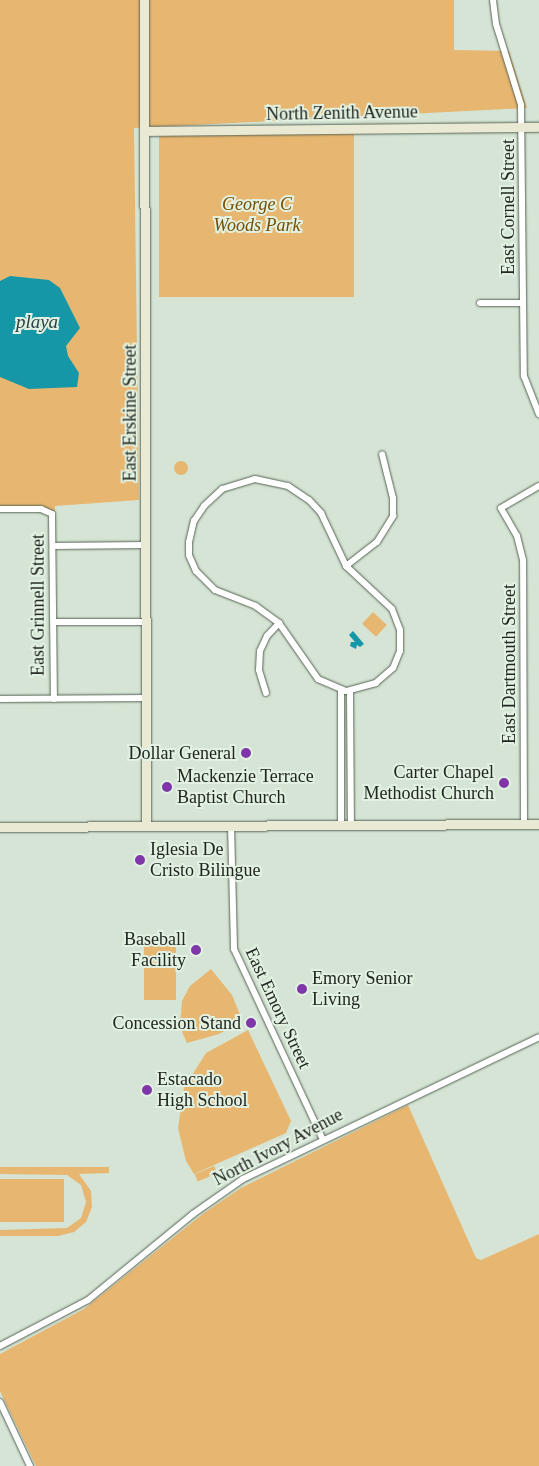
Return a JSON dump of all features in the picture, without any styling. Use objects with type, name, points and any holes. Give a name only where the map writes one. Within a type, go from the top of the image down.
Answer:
[{"type":"street","name":"East Erskine Street","points":[[144,0],[146,826]]},
{"type":"street","name":"East Cornell Street","points":[[492,0],[496,24],[521,105],[524,376],[530,400],[539,414]]},
{"type":"street","name":"North Zenith Avenue","points":[[145,131],[539,127]]},
{"type":"street","points":[[480,303],[523,303]]},
{"type":"street","points":[[346,566],[377,542],[393,516],[393,498],[382,454]]},
{"type":"street","points":[[246,480],[271,481],[288,486],[307,498],[320,513],[346,566],[392,609],[401,638],[399,657],[388,674],[371,686],[341,691],[315,676],[279,624],[256,606],[215,590],[196,571],[189,554],[189,542],[195,520],[208,499],[222,489],[246,480]]},
{"type":"street","name":"East Dartmouth Street","points":[[524,824],[523,560],[517,536],[501,508],[539,486]]},
{"type":"street","name":"East Grinnell Street","points":[[0,509],[49,512],[53,519],[54,699]]},
{"type":"street","points":[[53,546],[146,545]]},
{"type":"street","points":[[54,622],[146,622]]},
{"type":"street","points":[[266,693],[260,670],[260,651],[267,636],[279,624]]},
{"type":"street","points":[[341,691],[346,825]]},
{"type":"street","points":[[346,825],[350,691]]},
{"type":"street","points":[[0,699],[147,698]]},
{"type":"street","points":[[0,827],[231,824],[539,824]]},
{"type":"street","name":"East Emory Street","points":[[231,824],[234,949],[322,1138]]},
{"type":"street","name":"North Ivory Avenue","points":[[0,1346],[88,1300],[224,1190],[322,1138],[539,1037]]},
{"type":"street","points":[[0,1402],[30,1466]]},
{"type":"green space","points":[[0,0],[454,0],[454,50],[509,51],[527,108],[134,128],[139,500],[55,506],[55,512],[0,512]]},
{"type":"green space","name":"George C Woods Park","points":[[159,133],[354,133],[354,297],[159,297]]},
{"type":"green space","points":[[178,461],[184,461],[188,468],[184,475],[178,475],[174,471],[174,465]]},
{"type":"green space","points":[[373,612],[387,625],[376,637],[362,624]]},
{"type":"green space","points":[[144,945],[176,945],[176,1000],[144,1000]]},
{"type":"green space","points":[[211,969],[232,995],[240,1015],[237,1024],[219,1034],[187,1043],[180,1027],[182,1001],[190,986]]},
{"type":"green space","points":[[248,1030],[291,1121],[286,1133],[194,1174],[186,1161],[178,1128],[184,1088],[206,1053]]},
{"type":"green space","points":[[408,1105],[476,1258],[481,1260],[539,1234],[539,1466],[36,1466],[0,1391],[0,1354],[84,1309],[204,1213],[241,1188]]},
{"type":"green space","points":[[214,1166],[217,1173],[198,1182],[195,1174]]},
{"type":"green space","points":[[0,1167],[109,1167],[109,1173],[79,1174],[91,1191],[92,1207],[86,1222],[74,1232],[58,1236],[0,1236],[0,1230],[67,1228],[81,1218],[86,1202],[81,1185],[67,1175],[0,1174]]},
{"type":"green space","points":[[0,1179],[64,1179],[64,1222],[0,1222]]},
{"type":"water","name":"playa","points":[[10,276],[49,280],[60,288],[80,328],[66,346],[68,356],[79,373],[77,387],[29,389],[0,377],[0,281]]},
{"type":"water","points":[[353,631],[364,644],[360,647],[357,645],[356,649],[350,646],[351,642],[355,642],[349,635]]},
{"type":"place","name":"Dollar General","points":[[246,753]]},
{"type":"place","name":"Carter Chapel Methodist Church","points":[[504,783]]},
{"type":"place","name":"Mackenzie Terrace Baptist Church","points":[[167,787]]},
{"type":"place","name":"Iglesia De Cristo Bilingue","points":[[140,860]]},
{"type":"place","name":"Baseball Facility","points":[[196,950]]},
{"type":"place","name":"Emory Senior Living","points":[[302,989]]},
{"type":"place","name":"Concession Stand","points":[[251,1023]]},
{"type":"place","name":"Estacado High School","points":[[147,1090]]}]
